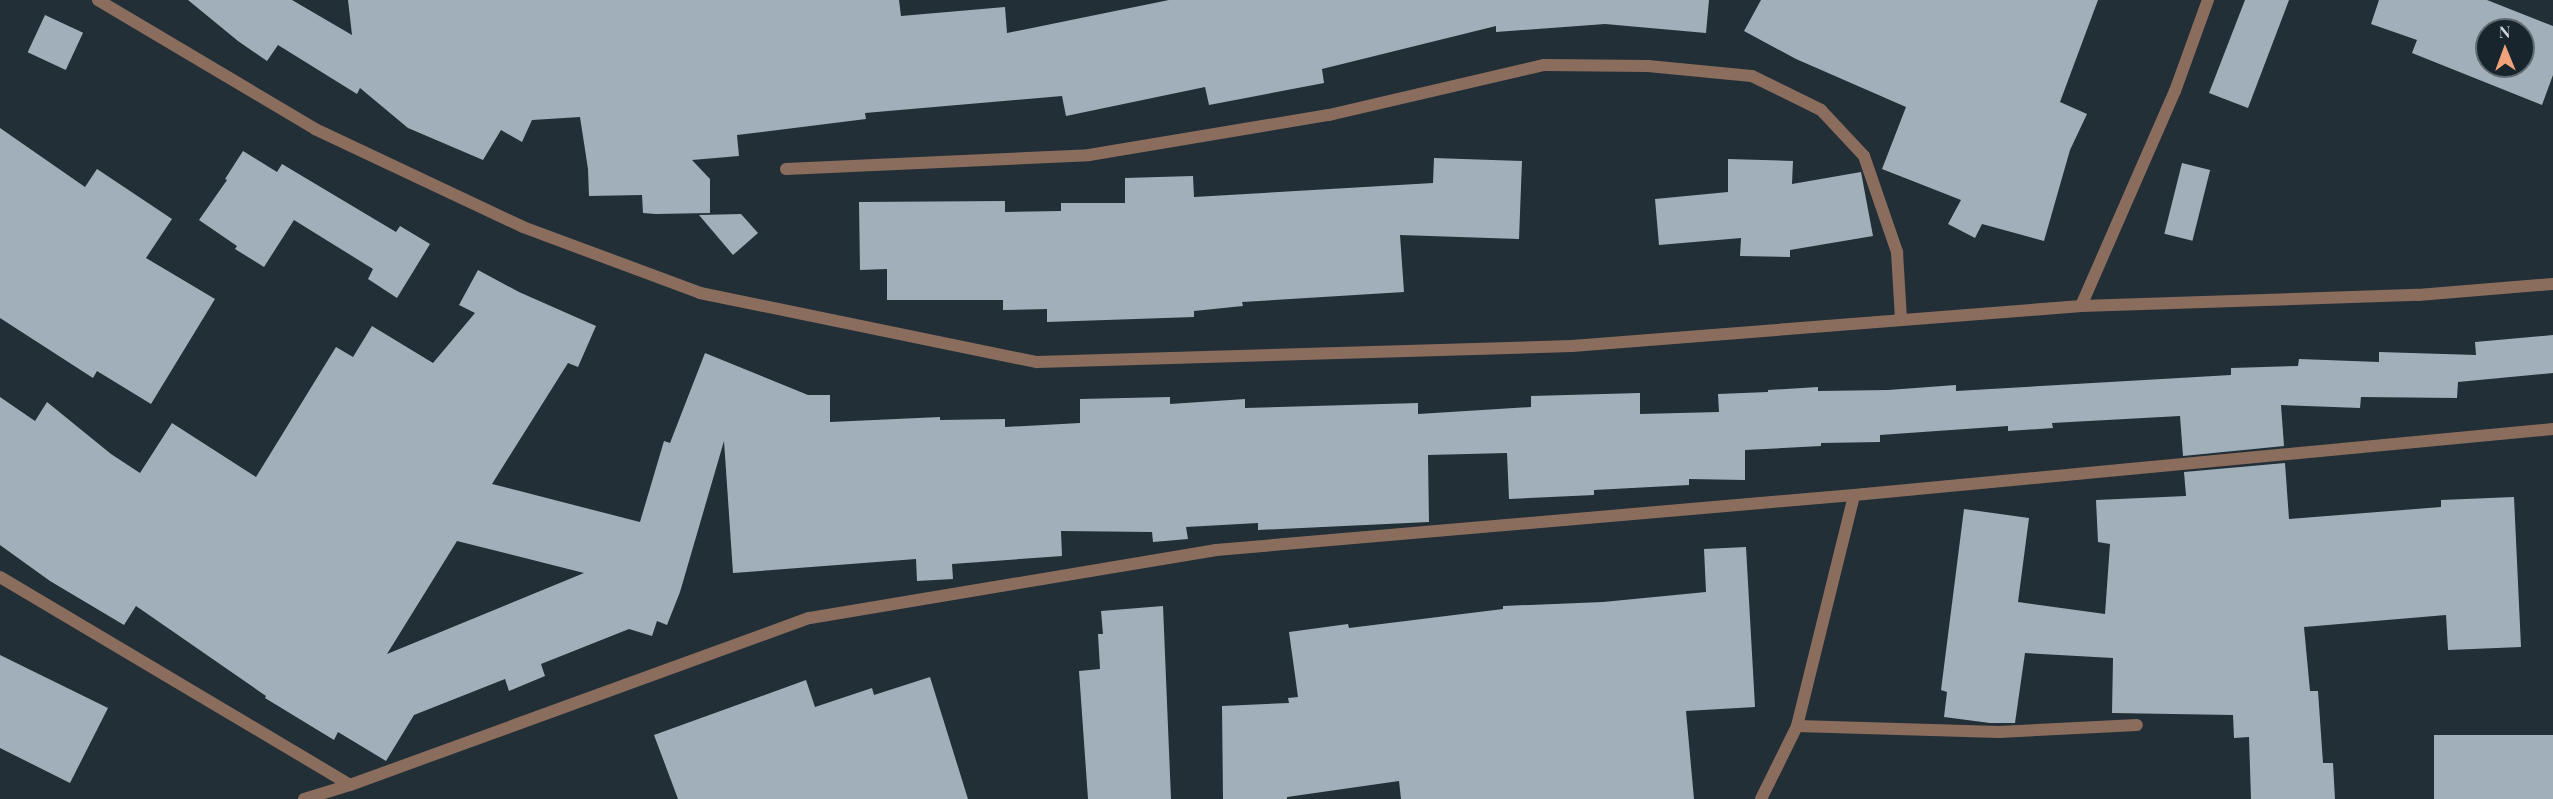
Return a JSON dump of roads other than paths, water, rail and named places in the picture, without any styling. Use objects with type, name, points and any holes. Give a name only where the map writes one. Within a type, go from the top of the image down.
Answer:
[{"type":"street","points":[[98,0],[315,129],[523,227],[700,293],[1037,362],[1572,346],[2081,306],[2418,295],[2553,284]]},
{"type":"street","points":[[2081,306],[2175,91],[2208,0]]},
{"type":"street","points":[[786,169],[1089,155],[1329,115],[1544,65],[1648,66],[1752,76],[1821,110],[1864,156],[1897,252],[1900,320]]},
{"type":"street","points":[[304,799],[350,785],[810,618],[1216,550],[1854,495],[2553,429]]},
{"type":"street","points":[[1761,799],[1797,726],[1854,495]]},
{"type":"street","points":[[0,577],[350,785]]},
{"type":"street","points":[[1797,726],[1999,732],[2137,725]]}]
